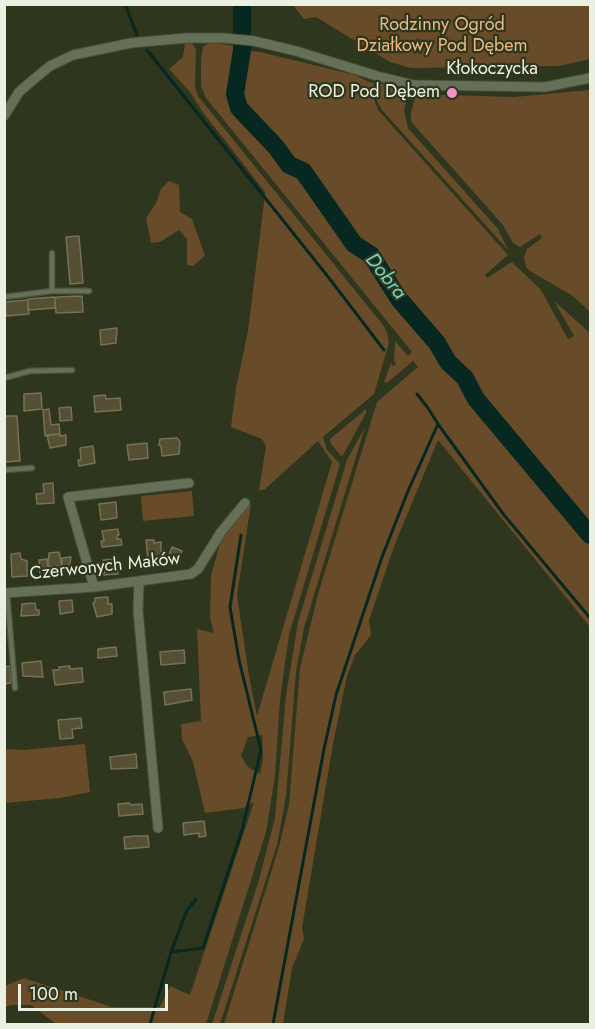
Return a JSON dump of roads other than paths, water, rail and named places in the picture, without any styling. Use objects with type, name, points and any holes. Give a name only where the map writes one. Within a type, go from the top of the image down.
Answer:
[{"type":"street","name":"Kłokoczycka","points":[[4,116],[19,92],[50,66],[73,55],[161,40],[200,37],[255,41],[414,85],[545,87],[591,78]]},
{"type":"street","points":[[94,587],[68,497],[189,483]]},
{"type":"street","name":"Czerwonych Maków","points":[[6,593],[94,587],[191,574],[198,569],[221,532],[245,503]]},
{"type":"street","points":[[139,582],[138,611],[158,828]]},
{"type":"lane","points":[[52,253],[52,291]]},
{"type":"lane","points":[[4,297],[52,291],[89,291]]},
{"type":"lane","points":[[4,378],[30,371],[72,370]]},
{"type":"lane","points":[[4,470],[32,468]]},
{"type":"lane","points":[[6,593],[15,688]]},
{"type":"waterway","points":[[125,4],[137,35]]},
{"type":"waterway","name":"Dobra","points":[[242,4],[242,50],[235,94],[239,108],[276,147],[289,165],[303,171],[354,244],[371,255],[399,299],[437,343],[448,362],[465,378],[476,399],[590,535]]},
{"type":"waterway","points":[[147,50],[384,350]]},
{"type":"waterway","points":[[417,394],[438,424]]},
{"type":"waterway","points":[[273,1024],[336,695],[382,557],[438,424],[504,515],[590,618]]},
{"type":"waterway","points":[[150,1024],[171,952],[203,948],[242,830],[261,750],[239,660],[230,607],[241,535]]},
{"type":"waterway","points":[[171,952],[187,910],[196,899]]},
{"type":"place","name":"ROD Pod Dębem","points":[[452,93]]},
{"type":"park label","name":"Rodzinny Ogród Działkowy Pod Dębem","points":[[442,36]]}]
